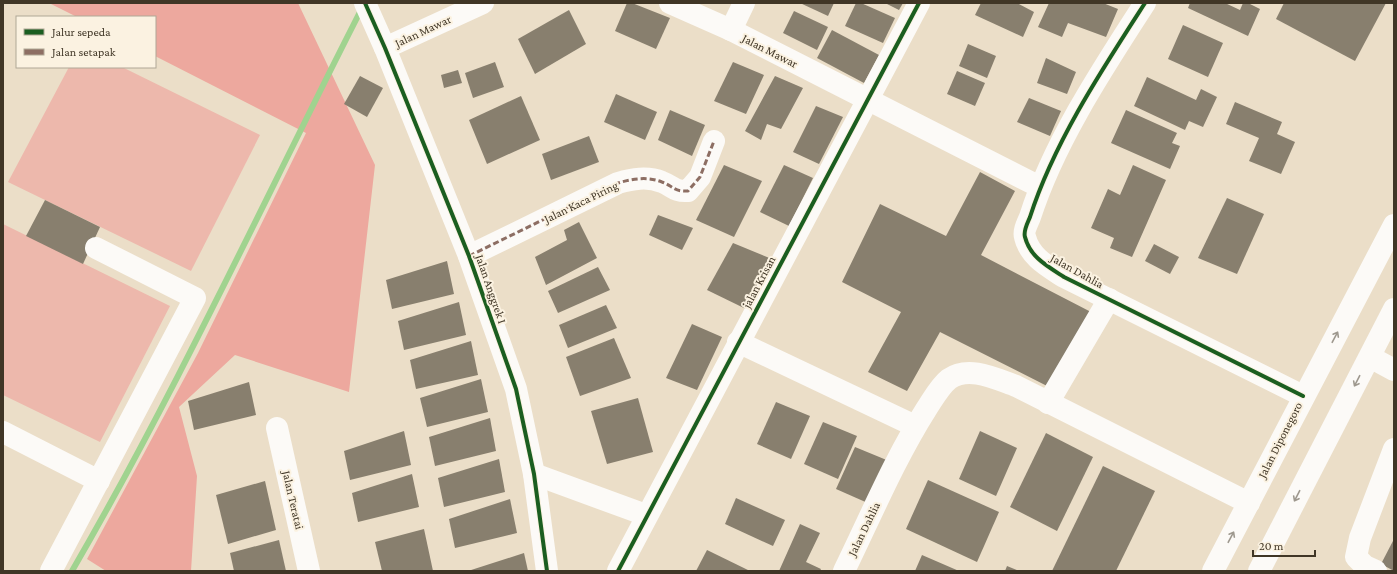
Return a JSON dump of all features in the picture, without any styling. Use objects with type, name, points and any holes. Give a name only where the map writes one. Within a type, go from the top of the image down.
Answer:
[{"type":"street","name":"Jalan Anggrek I","points":[[365,3],[385,48],[469,256],[516,389],[534,474],[547,571]]},
{"type":"street","name":"Jalan Mawar","points":[[385,48],[483,3]]},
{"type":"street","name":"Jalan Mawar","points":[[670,3],[730,30],[1040,187]]},
{"type":"street","points":[[730,30],[744,3]]},
{"type":"street","name":"jalan Krisan","points":[[618,571],[646,515],[919,3]]},
{"type":"street","name":"Jalan Dahlia","points":[[1145,3],[1113,52],[1077,114],[1040,187],[1024,235],[1030,250],[1042,263],[1064,277],[1303,396]]},
{"type":"street","name":"Jalan Kaca Piring","points":[[469,256],[618,183],[635,179],[651,179],[663,182],[679,192],[688,191],[700,177],[714,141]]},
{"type":"street","name":"Jalan Diponegoro","points":[[1213,571],[1303,396],[1394,225]]},
{"type":"street","points":[[51,571],[194,298],[96,248]]},
{"type":"street","points":[[1048,403],[1109,299]]},
{"type":"street","points":[[1258,571],[1394,309]]},
{"type":"street","points":[[738,342],[915,426]]},
{"type":"street","points":[[1370,357],[1394,370]]},
{"type":"street","name":"Jalan Dahlia","points":[[844,571],[915,426],[939,390],[950,379],[966,373],[988,376],[1016,386],[1248,503]]},
{"type":"street","name":"Jalan Teratai","points":[[277,428],[309,571]]},
{"type":"street","points":[[3,432],[99,481]]},
{"type":"street","points":[[1376,571],[1365,566],[1356,557],[1360,538],[1394,449]]},
{"type":"street","points":[[534,474],[646,515]]},
{"type":"shaded area","points":[[49,3],[298,3],[375,165],[349,392],[235,355],[179,407],[197,476],[191,571],[106,571],[87,559],[198,353],[306,133],[156,57],[156,16],[75,16]]},
{"type":"shaded area","points":[[68,68],[124,68],[260,135],[191,271],[8,182]]},
{"type":"shaded area","points":[[3,224],[170,306],[100,442],[3,395]]},
{"type":"building","points":[[627,3],[632,3],[670,18],[656,49],[615,31]]},
{"type":"building","points":[[800,3],[834,3],[828,16]]},
{"type":"building","points":[[856,3],[861,3],[895,18],[883,43],[845,26]]},
{"type":"building","points":[[885,3],[903,3],[899,10]]},
{"type":"building","points":[[981,3],[1017,3],[1034,12],[1023,37],[975,15]]},
{"type":"building","points":[[1049,3],[1103,3],[1118,9],[1106,37],[1068,23],[1062,37],[1038,27]]},
{"type":"building","points":[[1190,3],[1225,3],[1240,10],[1243,3],[1248,3],[1260,9],[1248,36],[1188,8]]},
{"type":"building","points":[[1284,3],[1386,3],[1355,61],[1276,19]]},
{"type":"building","points":[[569,10],[586,44],[535,74],[518,39]]},
{"type":"building","points":[[794,11],[828,27],[817,50],[783,33]]},
{"type":"building","points":[[1183,25],[1223,43],[1208,77],[1168,59]]},
{"type":"building","points":[[832,30],[879,55],[864,83],[817,58]]},
{"type":"building","points":[[968,44],[996,56],[987,78],[959,66]]},
{"type":"building","points":[[1046,58],[1076,72],[1067,94],[1037,83]]},
{"type":"building","points":[[495,62],[504,87],[473,98],[465,73]]},
{"type":"building","points":[[733,62],[764,75],[746,114],[714,101]]},
{"type":"building","points":[[458,70],[462,83],[444,88],[441,75]]},
{"type":"building","points":[[957,71],[985,83],[975,106],[947,94]]},
{"type":"building","points":[[360,76],[383,88],[367,117],[344,104]]},
{"type":"building","points":[[775,76],[803,88],[781,129],[767,124],[761,140],[745,131]]},
{"type":"building","points":[[1147,77],[1196,100],[1201,89],[1217,97],[1203,127],[1189,121],[1185,130],[1134,106]]},
{"type":"building","points":[[616,94],[657,112],[645,140],[604,122]]},
{"type":"building","points":[[521,96],[540,140],[487,164],[469,120]]},
{"type":"building","points":[[1029,98],[1061,111],[1050,136],[1017,122]]},
{"type":"building","points":[[1235,102],[1282,122],[1277,134],[1295,142],[1281,174],[1249,161],[1259,138],[1226,124]]},
{"type":"building","points":[[816,106],[843,117],[819,164],[793,152]]},
{"type":"building","points":[[670,110],[705,125],[692,156],[658,140]]},
{"type":"building","points":[[1126,110],[1177,133],[1172,143],[1180,146],[1170,169],[1111,143]]},
{"type":"building","points":[[589,136],[599,162],[551,180],[542,154]]},
{"type":"building","points":[[724,165],[762,181],[734,237],[696,220]]},
{"type":"building","points":[[784,165],[813,178],[789,226],[760,212]]},
{"type":"building","points":[[1133,165],[1166,180],[1132,257],[1110,248],[1114,238],[1091,228],[1108,189],[1120,195]]},
{"type":"building","points":[[980,172],[1015,191],[981,255],[1091,312],[1051,388],[940,332],[907,391],[868,372],[901,312],[842,282],[880,204],[946,236]]},
{"type":"building","points":[[1227,198],[1264,214],[1237,274],[1198,258]]},
{"type":"building","points":[[45,200],[100,227],[83,264],[26,236]]},
{"type":"building","points":[[658,215],[693,228],[682,250],[649,235]]},
{"type":"building","points":[[579,222],[597,258],[546,285],[535,257],[567,240],[564,230]]},
{"type":"building","points":[[733,243],[772,259],[746,309],[707,290]]},
{"type":"building","points":[[1154,244],[1179,257],[1170,274],[1145,261]]},
{"type":"building","points":[[447,261],[454,294],[392,309],[386,280]]},
{"type":"building","points":[[598,267],[610,290],[558,313],[548,291]]},
{"type":"building","points":[[459,302],[466,335],[404,350],[398,321]]},
{"type":"building","points":[[606,305],[617,328],[568,348],[559,325]]},
{"type":"building","points":[[692,324],[722,337],[697,390],[666,378]]},
{"type":"building","points":[[614,338],[631,378],[580,396],[566,357]]},
{"type":"building","points":[[471,341],[478,375],[416,389],[410,360]]},
{"type":"building","points":[[481,379],[488,412],[427,427],[420,398]]},
{"type":"building","points":[[249,382],[256,415],[194,430],[188,401]]},
{"type":"building","points":[[638,398],[653,452],[607,464],[591,411]]},
{"type":"building","points":[[776,402],[810,416],[791,459],[757,444]]},
{"type":"building","points":[[490,418],[496,451],[435,466],[429,437]]},
{"type":"building","points":[[823,422],[857,436],[838,479],[804,464]]},
{"type":"building","points":[[404,431],[411,465],[350,480],[344,451]]},
{"type":"building","points":[[980,431],[1017,448],[996,496],[959,479]]},
{"type":"building","points":[[1046,433],[1093,457],[1057,531],[1010,507]]},
{"type":"building","points":[[855,447],[889,461],[870,504],[836,489]]},
{"type":"building","points":[[499,459],[505,492],[444,507],[438,478]]},
{"type":"building","points":[[1103,466],[1155,491],[1116,571],[1052,571]]},
{"type":"building","points":[[412,474],[419,507],[358,522],[352,493]]},
{"type":"building","points":[[928,480],[999,512],[977,562],[906,529]]},
{"type":"building","points":[[265,481],[276,530],[228,544],[216,495]]},
{"type":"building","points":[[736,498],[785,520],[773,546],[725,524]]},
{"type":"building","points":[[510,499],[517,533],[455,548],[449,519]]},
{"type":"building","points":[[800,524],[820,533],[806,562],[821,569],[820,571],[779,571]]},
{"type":"building","points":[[424,529],[433,571],[382,571],[375,542]]},
{"type":"building","points":[[1394,539],[1394,571],[1381,564]]},
{"type":"building","points":[[279,540],[286,571],[234,571],[230,553]]},
{"type":"building","points":[[707,550],[750,571],[696,571]]},
{"type":"building","points":[[524,553],[528,571],[468,571]]},
{"type":"building","points":[[922,555],[959,571],[915,571]]},
{"type":"building","points":[[1007,566],[1019,571],[1005,571]]},
{"type":"waterway","points":[[72,571],[149,432],[362,8]]},
{"type":"marked path","points":[[469,256],[618,183],[634,179],[651,179],[662,182],[677,190],[688,191],[700,177],[714,141]]},
{"type":"cycle path","points":[[365,3],[385,48],[469,256],[516,389],[534,474],[547,571]]},
{"type":"cycle path","points":[[618,571],[919,3]]},
{"type":"cycle path","points":[[1145,3],[1096,80],[1052,161],[1025,229],[1027,244],[1035,256],[1064,277],[1303,396]]}]
